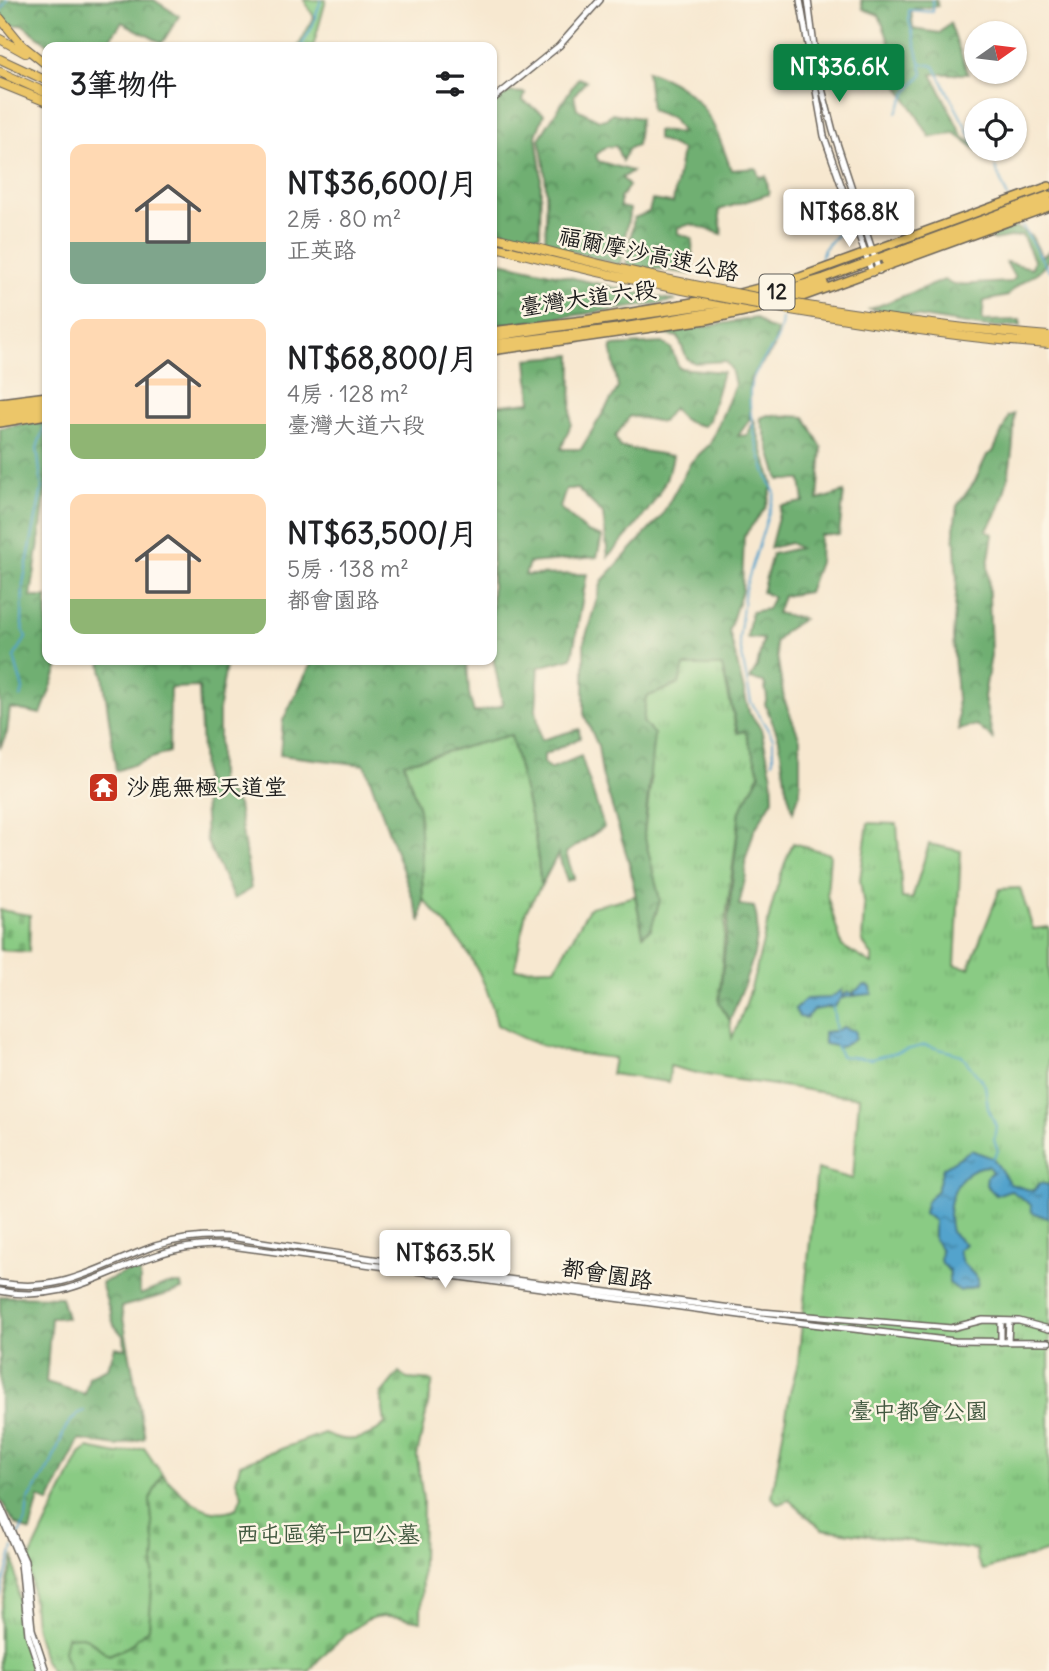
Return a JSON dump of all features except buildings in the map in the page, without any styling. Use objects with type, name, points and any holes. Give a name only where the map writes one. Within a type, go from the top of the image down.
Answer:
[{"type":"highway","points":[[0,18],[27,50],[42,62]]},
{"type":"highway","points":[[0,39],[42,63]]},
{"type":"highway","points":[[4,61],[42,79]]},
{"type":"highway","points":[[1,73],[42,91]]},
{"type":"highway","points":[[0,83],[42,100]]},
{"type":"highway","name":"福爾摩沙高速公路","points":[[497,237],[622,270],[751,296],[940,325],[1049,336]]},
{"type":"highway","name":"福爾摩沙高速公路","points":[[497,247],[609,277],[731,301],[924,332],[1049,344]]},
{"type":"main road","name":"臺灣大道六段","points":[[497,330],[584,320],[726,296],[800,277],[1049,186]]},
{"type":"main road","name":"臺灣大道六段","points":[[497,350],[707,320],[784,303],[1049,195]]},
{"type":"main road","name":"臺灣大道六段","points":[[497,343],[617,328],[748,306],[874,266],[1049,204]]},
{"type":"main road","name":"臺灣大道六段","points":[[497,336],[747,300],[874,266]]},
{"type":"main road","points":[[0,402],[42,397]]},
{"type":"main road","points":[[0,409],[42,404]]},
{"type":"main road","points":[[0,416],[42,410]]},
{"type":"main road","points":[[0,423],[42,416]]},
{"type":"street","points":[[497,96],[559,46],[600,0]]},
{"type":"street","points":[[800,0],[824,136],[874,266]]},
{"type":"street","points":[[808,0],[817,69],[869,252]]},
{"type":"street","name":"都會園路","points":[[0,1283],[45,1287],[83,1278],[168,1242],[188,1238],[230,1237],[921,1337],[1049,1342]]},
{"type":"street","name":"都會園路","points":[[0,1291],[48,1294],[80,1287],[162,1253],[224,1245],[639,1303],[841,1324],[956,1328],[973,1321],[1009,1321],[1030,1323],[1049,1329]]},
{"type":"street","points":[[1001,1321],[1005,1342]]},
{"type":"street","points":[[1005,1342],[1009,1321]]},
{"type":"street","points":[[921,1337],[923,1326]]},
{"type":"street","points":[[0,1505],[25,1561],[32,1629],[46,1671]]},
{"type":"street","points":[[0,1513],[21,1563],[28,1634],[40,1671]]},
{"type":"green space","points":[[1,0],[154,0],[179,16],[163,42],[122,22],[108,42],[45,42],[23,25],[0,25]]},
{"type":"green space","points":[[304,0],[326,0],[314,42],[301,42],[314,17]]},
{"type":"green space","points":[[861,0],[937,0],[938,6],[911,10],[913,29],[940,33],[950,23],[964,63],[964,74],[932,74],[964,141],[955,134],[930,137],[893,77],[827,83],[824,61],[862,62],[861,55],[888,49],[889,41],[879,15],[863,9]]},
{"type":"green space","points":[[647,71],[681,87],[703,108],[718,136],[731,170],[756,168],[759,177],[766,176],[769,194],[719,210],[722,234],[691,224],[678,228],[678,234],[692,238],[693,274],[626,265],[634,218],[649,212],[652,200],[673,203],[682,150],[657,139],[657,131],[682,133],[672,118],[651,110]]},
{"type":"green space","points":[[578,78],[586,81],[574,95],[577,109],[599,120],[606,119],[612,113],[640,118],[637,145],[629,148],[622,161],[616,146],[606,147],[596,155],[598,161],[632,171],[622,178],[629,186],[620,198],[620,207],[630,209],[620,265],[545,244],[545,178],[539,139]]},
{"type":"green space","points":[[508,92],[525,93],[523,101],[544,114],[536,136],[541,170],[540,235],[515,237],[497,232],[497,102]]},
{"type":"green space","points":[[1016,227],[1032,237],[1042,257],[1049,251],[1048,259],[1039,271],[1019,284],[1008,296],[984,301],[982,321],[1020,320],[1021,326],[985,327],[870,309],[944,280],[953,285],[1010,282],[1015,278],[1006,262],[1032,268],[1034,260],[1022,235],[993,240],[988,237]]},
{"type":"green space","points":[[497,261],[676,301],[497,326]]},
{"type":"green space","points":[[756,318],[766,327],[777,330],[774,348],[750,379],[750,419],[738,436],[747,435],[754,420],[773,484],[766,507],[744,536],[742,590],[729,630],[749,712],[761,729],[772,776],[773,799],[754,831],[745,861],[746,875],[739,905],[754,907],[757,935],[751,965],[730,1021],[719,1003],[740,811],[760,774],[745,731],[738,733],[722,666],[684,666],[679,684],[646,697],[643,722],[654,734],[644,834],[660,900],[651,929],[643,935],[630,866],[602,774],[598,746],[584,714],[584,643],[602,581],[661,517],[691,462],[710,444],[735,385],[731,369],[725,361],[695,363],[687,359],[678,337],[662,334]]},
{"type":"green space","points":[[662,343],[671,348],[679,368],[723,372],[709,420],[704,426],[683,419],[673,408],[662,422],[630,416],[615,437],[620,447],[673,456],[664,485],[656,498],[608,557],[603,514],[578,489],[566,489],[560,508],[587,532],[602,537],[597,557],[529,563],[525,575],[587,574],[572,658],[539,667],[536,709],[541,740],[579,729],[580,738],[544,755],[544,763],[550,769],[581,756],[604,827],[566,853],[574,878],[567,881],[558,854],[541,886],[535,836],[511,735],[404,763],[419,809],[423,899],[421,922],[365,765],[280,755],[283,720],[310,665],[467,665],[469,693],[474,713],[503,705],[495,665],[497,665],[497,405],[531,402],[527,359],[572,355],[571,424],[561,449],[581,449],[618,388],[611,346]]},
{"type":"green space","points":[[1014,414],[1011,458],[1004,492],[986,530],[993,534],[988,565],[991,655],[984,697],[993,739],[976,725],[959,730],[953,637],[957,580],[954,529],[957,506],[975,481],[987,455],[993,452],[1009,416]]},
{"type":"green space","points":[[768,415],[805,417],[822,448],[818,500],[844,492],[839,535],[820,535],[819,562],[808,592],[783,596],[777,613],[803,619],[785,631],[775,643],[784,699],[800,739],[800,793],[793,811],[786,787],[779,739],[765,704],[767,697],[764,682],[750,679],[757,667],[763,639],[747,638],[751,612],[767,609],[773,597],[762,592],[772,554],[799,548],[790,543],[770,548],[781,506],[804,502],[801,480],[779,480],[760,418]]},
{"type":"green space","points":[[40,421],[42,427],[42,523],[31,597],[42,597],[42,665],[59,665],[41,714],[10,708],[7,733],[0,748],[0,428]]},
{"type":"green space","points":[[102,665],[226,665],[219,706],[219,781],[238,805],[251,889],[234,899],[206,840],[199,687],[170,688],[169,752],[116,771]]},
{"type":"green space","name":"臺中都會公園","points":[[684,666],[722,666],[737,733],[745,730],[760,774],[740,811],[725,925],[719,1003],[730,1021],[732,1038],[750,990],[776,891],[793,843],[830,854],[827,895],[842,946],[872,964],[872,956],[862,941],[864,908],[860,879],[868,823],[897,824],[902,898],[912,899],[929,844],[961,851],[955,965],[969,968],[1000,889],[1020,888],[1033,929],[1049,927],[1049,1551],[983,1570],[977,1560],[976,1550],[822,1529],[789,1500],[778,1504],[772,1497],[790,1392],[798,1363],[817,1169],[853,1179],[859,1097],[714,1076],[670,1066],[669,1082],[611,1074],[614,1058],[567,1052],[526,1040],[497,1025],[486,987],[470,956],[423,899],[419,809],[403,763],[511,734],[535,836],[541,886],[526,911],[515,969],[555,968],[590,907],[635,896],[643,935],[651,929],[660,900],[644,834],[651,781],[643,722],[646,697],[678,684]]},
{"type":"green space","points":[[0,910],[30,915],[29,952],[0,950]]},
{"type":"green space","points":[[140,1266],[140,1295],[167,1284],[181,1284],[182,1290],[121,1307],[145,1438],[117,1446],[79,1440],[49,1503],[39,1498],[30,1532],[15,1524],[0,1499],[0,1296],[61,1297],[67,1318],[51,1318],[46,1382],[85,1394],[89,1376],[108,1368],[115,1347],[125,1349],[124,1337],[114,1325],[101,1283]]},
{"type":"green space","name":"西屯區第十四公墓","points":[[399,1372],[407,1379],[433,1381],[417,1456],[423,1500],[421,1621],[387,1616],[367,1620],[336,1643],[310,1671],[70,1671],[64,1651],[67,1637],[83,1636],[109,1655],[128,1647],[149,1628],[155,1550],[150,1500],[162,1474],[186,1497],[205,1509],[226,1511],[237,1508],[242,1495],[236,1481],[240,1464],[324,1433],[340,1439],[356,1439],[370,1434],[385,1424],[381,1394]]},
{"type":"green space","points":[[88,1448],[118,1454],[144,1448],[162,1474],[150,1500],[155,1550],[149,1628],[128,1647],[109,1655],[83,1636],[64,1651],[70,1671],[51,1671],[44,1660],[35,1625],[29,1560],[80,1454]]},
{"type":"green space","points":[[14,1556],[23,1647],[34,1671],[0,1671],[0,1614]]},
{"type":"water","points":[[864,985],[871,987],[872,994],[840,999],[835,1006],[814,1010],[806,1018],[799,1017],[795,1009],[806,999],[830,998],[842,990],[842,996],[849,992],[855,995],[854,992]]},
{"type":"water","points":[[842,1027],[855,1031],[855,1039],[841,1047],[824,1044],[824,1032],[836,1031]]},
{"type":"water","points":[[971,1150],[993,1158],[1010,1184],[1033,1191],[1040,1183],[1049,1185],[1049,1219],[1032,1212],[1031,1205],[1010,1190],[996,1195],[986,1185],[987,1176],[992,1172],[988,1166],[967,1174],[954,1190],[949,1222],[951,1232],[965,1244],[958,1250],[962,1262],[978,1279],[977,1286],[960,1291],[949,1283],[949,1271],[940,1261],[941,1250],[934,1239],[934,1221],[924,1213],[929,1198],[937,1190],[943,1168]]},
{"type":"waterway","points":[[0,12],[7,0]]},
{"type":"waterway","points":[[304,42],[321,0]]},
{"type":"waterway","points":[[897,112],[908,91],[923,73],[909,20],[909,10],[933,12],[932,0]]},
{"type":"waterway","points":[[921,63],[934,66],[964,123]]},
{"type":"waterway","points":[[995,167],[1008,198]]},
{"type":"waterway","points":[[1020,222],[1049,271]]},
{"type":"waterway","points":[[818,266],[824,249],[843,228]]},
{"type":"waterway","points":[[773,762],[773,738],[751,702],[739,640],[745,589],[775,493],[764,468],[755,435],[750,401],[751,387],[758,368],[778,336],[782,318]]},
{"type":"waterway","points":[[42,433],[37,448],[42,488]]},
{"type":"waterway","points":[[21,697],[23,689],[14,657],[26,638],[22,625],[23,584],[42,488]]},
{"type":"waterway","points":[[833,1007],[836,1033]]},
{"type":"waterway","points":[[836,1045],[841,1056],[871,1059],[925,1045],[961,1055],[985,1085],[988,1108],[996,1126],[994,1140],[998,1151],[993,1158]]},
{"type":"waterway","points":[[19,1535],[26,1519],[28,1501],[51,1464],[66,1427],[77,1414],[84,1411]]},
{"type":"waterway","points":[[0,1596],[13,1548]]},
{"type":"place","name":"沙鹿無極天道堂","points":[[103,787]]}]
